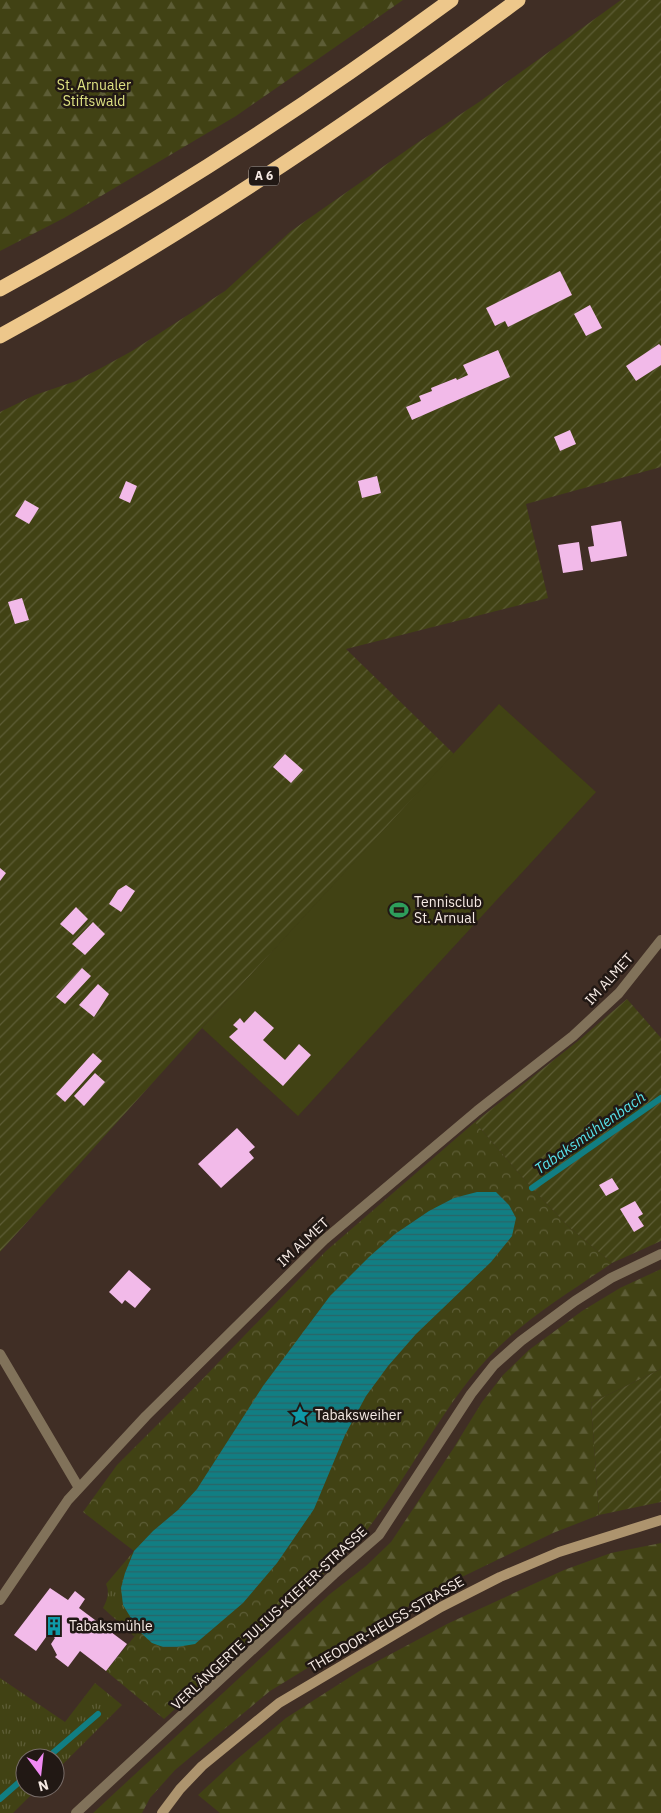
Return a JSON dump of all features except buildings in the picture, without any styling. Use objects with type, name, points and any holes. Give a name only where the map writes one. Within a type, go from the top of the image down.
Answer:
[{"type":"highway","points":[[0,289],[143,207],[312,97],[451,0]]},
{"type":"highway","name":"A 6","points":[[0,336],[157,245],[329,134],[437,60],[518,0]]},
{"type":"street","name":"IM ALMET","points":[[0,1600],[78,1488],[146,1416],[324,1240],[470,1118],[573,1036],[618,993],[661,940]]},
{"type":"street","name":"VERLÄNGERTE JULIUS-KIEFER-STRASSE","points":[[76,1813],[334,1574],[379,1535],[471,1394],[494,1366],[521,1341],[575,1301],[610,1278],[661,1254]]},
{"type":"street","points":[[0,1354],[78,1488]]},
{"type":"street","name":"THEODOR-HEUSS-STRASSE","points":[[162,1813],[180,1789],[202,1766],[279,1703],[441,1606],[500,1577],[559,1552],[661,1520]]},
{"type":"green space","name":"St. Arnualer Stiftswald","points":[[0,0],[403,0],[236,116],[64,218],[0,251]]},
{"type":"green space","points":[[621,0],[661,0],[661,467],[526,504],[548,598],[346,649],[454,754],[202,1028],[0,1252],[0,412],[35,395],[76,381],[101,368],[132,351],[225,291],[291,231],[479,102]]},
{"type":"green space","name":"Tennisclub St. Arnual","points":[[499,704],[596,792],[298,1116],[202,1028]]},
{"type":"green space","points":[[627,999],[661,1038],[661,1241],[612,1263],[568,1226],[530,1186],[475,1122],[578,1041]]},
{"type":"green space","points":[[475,1122],[530,1186],[568,1226],[612,1263],[530,1320],[486,1360],[451,1405],[387,1502],[352,1548],[164,1719],[106,1671],[139,1631],[124,1608],[121,1597],[122,1583],[134,1551],[83,1512],[117,1465],[326,1251]]},
{"type":"green space","points":[[661,1269],[661,1369],[591,1403],[599,1515],[553,1533],[435,1590],[270,1691],[175,1770],[150,1798],[142,1813],[93,1813],[330,1594],[366,1566],[391,1542],[482,1402],[503,1375],[529,1350],[582,1311],[620,1288]]},
{"type":"green space","points":[[661,1369],[661,1502],[599,1515],[591,1403]]},
{"type":"green space","points":[[661,1543],[661,1813],[220,1813],[198,1795],[286,1718],[361,1670],[449,1623],[564,1570],[611,1553]]},
{"type":"green space","points":[[134,1551],[125,1573],[139,1631],[134,1636],[103,1608],[108,1590],[106,1584]]},
{"type":"green space","points":[[0,1678],[65,1722],[95,1683],[122,1705],[65,1762],[65,1748],[15,1748],[15,1798],[28,1798],[13,1813],[0,1813]]},
{"type":"water","name":"Tabaksweiher","points":[[477,1192],[496,1192],[509,1205],[516,1218],[512,1236],[491,1262],[416,1334],[388,1366],[366,1396],[345,1435],[314,1509],[277,1563],[243,1603],[195,1644],[163,1647],[152,1643],[139,1631],[123,1605],[121,1588],[134,1551],[153,1531],[178,1510],[197,1489],[263,1386],[330,1296],[395,1234],[429,1211],[454,1198]]},
{"type":"waterway","name":"Tabaksmühlenbach","points":[[532,1188],[661,1098]]},
{"type":"waterway","name":"Tabaksmühlenbach","points":[[59,1748],[98,1714]]},
{"type":"waterway","name":"Tabaksmühlenbach","points":[[0,1799],[15,1786]]},
{"type":"place","name":"Tennisclub St. Arnual","points":[[399,910]]},
{"type":"place","name":"Tabaksweiher","points":[[300,1415]]},
{"type":"place","name":"Tabaksmühle","points":[[54,1626]]}]
